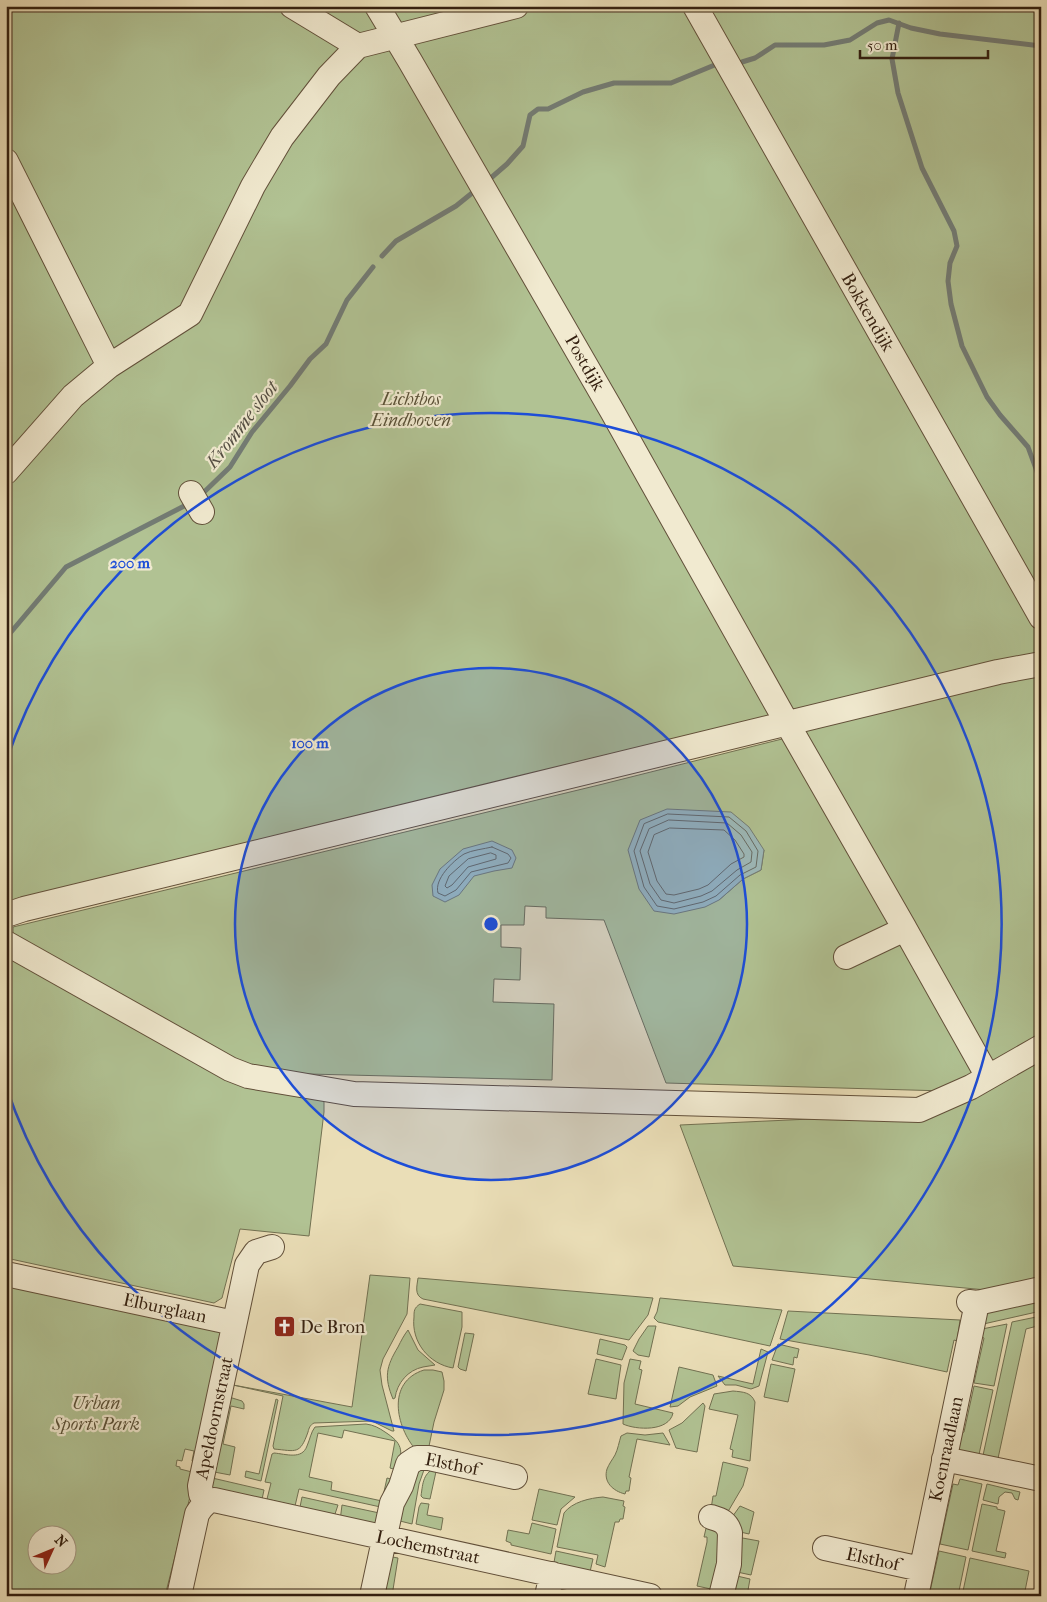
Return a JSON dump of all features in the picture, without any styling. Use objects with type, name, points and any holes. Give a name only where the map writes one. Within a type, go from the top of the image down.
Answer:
[{"type":"street","points":[[292,6],[358,46]]},
{"type":"street","name":"Postdijk","points":[[377,6],[612,411],[988,1077]]},
{"type":"street","points":[[6,472],[72,396],[109,366],[190,314],[253,186],[282,137],[329,76],[358,46],[395,35],[516,6]]},
{"type":"street","name":"Bokkendijk","points":[[695,6],[1041,617]]},
{"type":"street","points":[[6,161],[109,366]]},
{"type":"street","points":[[6,915],[24,909],[787,723],[998,672],[1041,664]]},
{"type":"street","points":[[846,957],[905,929]]},
{"type":"street","points":[[6,943],[230,1069],[248,1076],[354,1094],[920,1110],[971,1087],[1041,1047]]},
{"type":"street","points":[[234,1323],[248,1265],[256,1252],[272,1247]]},
{"type":"street","name":"Elburglaan","points":[[6,1274],[234,1323]]},
{"type":"street","name":"Koenraadlaan","points":[[916,1596],[973,1302],[1041,1289]]},
{"type":"street","name":"Apeldoornstraat","points":[[179,1596],[197,1514],[207,1502],[201,1494],[200,1486],[234,1323]]},
{"type":"street","name":"Elsthof","points":[[384,1538],[392,1503],[401,1486],[408,1464],[412,1460],[422,1457],[429,1458],[515,1477]]},
{"type":"street","points":[[944,1458],[1041,1479]]},
{"type":"street","name":"Lochemstraat","points":[[207,1502],[214,1500],[384,1538],[550,1585],[650,1596]]},
{"type":"street","points":[[711,1517],[724,1522],[730,1533],[729,1564],[721,1596]]},
{"type":"street","points":[[372,1596],[384,1538]]},
{"type":"street","name":"Elsthof","points":[[825,1548],[921,1569]]},
{"type":"green space","name":"Lichtbos Eindhoven","points":[[6,6],[1041,6],[1041,1042],[992,1071],[797,731],[6,922]]},
{"type":"green space","points":[[786,738],[976,1077],[945,1091],[666,1083],[604,920],[546,918],[546,907],[525,906],[524,925],[501,925],[501,947],[521,948],[520,980],[494,979],[493,1002],[554,1004],[552,1080],[308,1074],[249,1068],[13,935],[13,927]],"holes":[[[764,850],[761,870],[743,879],[719,900]]]},
{"type":"green space","points":[[13,954],[220,1074],[324,1090],[324,1112],[309,1236],[240,1229],[222,1298],[214,1303],[6,1258],[6,994]]},
{"type":"green space","points":[[1041,1051],[1041,1277],[986,1290],[733,1266],[680,1125],[920,1114]]},
{"type":"green space","points":[[370,1275],[410,1278],[407,1314],[383,1359],[380,1370],[394,1431],[372,1421],[314,1423],[310,1427],[300,1448],[292,1451],[274,1449],[283,1396],[233,1385],[352,1407]]},
{"type":"green space","points":[[418,1278],[653,1298],[648,1315],[629,1340],[423,1299],[417,1293]]},
{"type":"green space","name":"Urban Sports Park","points":[[6,1282],[219,1331],[223,1337],[198,1462],[192,1461],[194,1451],[185,1449],[182,1461],[177,1460],[176,1466],[180,1467],[180,1469],[196,1473],[165,1596],[6,1596]]},
{"type":"green space","points":[[1041,1295],[1041,1311],[979,1325],[982,1314]]},
{"type":"green space","points":[[660,1298],[782,1310],[770,1346],[658,1322],[654,1318]]},
{"type":"green space","points":[[420,1304],[462,1312],[462,1327],[453,1368],[444,1366],[429,1357],[419,1343],[415,1335],[414,1311]]},
{"type":"green space","points":[[788,1311],[960,1320],[957,1341],[954,1340],[947,1372],[869,1355],[780,1339]]},
{"type":"green space","points":[[1041,1316],[1041,1325],[1026,1329],[997,1463],[982,1460],[1012,1322]]},
{"type":"green space","points":[[1007,1324],[994,1386],[974,1383],[984,1338],[982,1337],[982,1329]]},
{"type":"green space","points":[[648,1326],[656,1326],[649,1357],[638,1355],[633,1351]]},
{"type":"green space","points":[[408,1330],[418,1350],[435,1365],[418,1369],[408,1374],[398,1387],[393,1399],[387,1378],[389,1366]]},
{"type":"green space","points":[[465,1333],[474,1334],[466,1371],[458,1367]]},
{"type":"green space","points":[[600,1339],[625,1345],[627,1347],[622,1360],[597,1354]]},
{"type":"green space","points":[[778,1344],[799,1349],[797,1358],[794,1357],[793,1365],[772,1360]]},
{"type":"green space","points":[[761,1349],[768,1352],[759,1386],[751,1389],[736,1385],[725,1385],[718,1376],[753,1384]]},
{"type":"green space","points":[[596,1359],[621,1365],[616,1399],[588,1394]]},
{"type":"green space","points":[[630,1359],[641,1361],[639,1369],[642,1370],[635,1404],[673,1413],[665,1424],[643,1428],[623,1424],[624,1383]]},
{"type":"green space","points":[[771,1364],[795,1369],[788,1402],[764,1397]]},
{"type":"green space","points":[[679,1367],[713,1375],[717,1386],[690,1397],[678,1406],[670,1407]]},
{"type":"green space","points":[[424,1370],[442,1372],[444,1381],[444,1390],[434,1422],[428,1451],[416,1450],[409,1440],[403,1429],[398,1406],[399,1395],[404,1384],[412,1376]]},
{"type":"green space","points":[[974,1386],[993,1390],[978,1459],[959,1451],[955,1437],[964,1432]]},
{"type":"green space","points":[[733,1391],[749,1394],[755,1402],[750,1461],[732,1457],[733,1450],[730,1449],[738,1415],[709,1409],[714,1394]]},
{"type":"green space","points":[[229,1397],[242,1401],[244,1404],[244,1409],[231,1406],[223,1444],[235,1447],[230,1475],[209,1471]]},
{"type":"green space","points":[[276,1399],[278,1400],[261,1481],[245,1477],[246,1471],[259,1474]]},
{"type":"green space","points":[[703,1403],[705,1406],[697,1452],[676,1448],[669,1430],[682,1423]]},
{"type":"green space","points":[[366,1424],[381,1429],[391,1436],[398,1444],[401,1452],[397,1470],[390,1468],[395,1441],[344,1430],[342,1438],[318,1433],[309,1477],[332,1482],[331,1490],[382,1501],[387,1478],[395,1480],[385,1508],[299,1489],[295,1506],[267,1499],[271,1483],[265,1482],[272,1454],[298,1455],[305,1450],[315,1427]]},
{"type":"green space","points":[[627,1433],[645,1435],[663,1433],[670,1445],[637,1439],[629,1477],[631,1478],[629,1491],[626,1491],[625,1494],[617,1491],[610,1485],[606,1474],[616,1453],[621,1436]]},
{"type":"green space","points":[[723,1462],[748,1468],[743,1486],[726,1515],[711,1509],[713,1496],[716,1496]]},
{"type":"green space","points":[[425,1467],[419,1484],[412,1524],[400,1521],[412,1471]]},
{"type":"green space","points":[[437,1467],[430,1499],[423,1498],[421,1496],[424,1478],[432,1469]]},
{"type":"green space","points":[[208,1477],[264,1490],[261,1504],[211,1493]]},
{"type":"green space","points":[[960,1479],[982,1484],[968,1550],[940,1544],[953,1484],[958,1485]]},
{"type":"green space","points":[[987,1484],[1020,1492],[1018,1500],[1015,1499],[1012,1493],[1005,1492],[999,1497],[998,1504],[983,1500]]},
{"type":"green space","points":[[539,1489],[575,1497],[561,1509],[557,1525],[532,1520]]},
{"type":"green space","points":[[302,1497],[338,1505],[333,1520],[299,1512]]},
{"type":"green space","points":[[603,1497],[624,1501],[623,1506],[625,1507],[623,1519],[615,1522],[605,1567],[596,1564],[598,1555],[557,1547],[564,1513],[567,1509],[582,1501]]},
{"type":"green space","points":[[421,1503],[429,1504],[427,1515],[443,1518],[441,1530],[416,1524]]},
{"type":"green space","points":[[982,1504],[1005,1511],[996,1551],[1006,1553],[1005,1558],[972,1551]]},
{"type":"green space","points":[[342,1505],[384,1514],[378,1525],[340,1521]]},
{"type":"green space","points":[[740,1506],[754,1512],[749,1534],[736,1531],[730,1520]]},
{"type":"green space","points":[[532,1523],[556,1529],[551,1554],[511,1545],[511,1543],[506,1541],[508,1530],[529,1534]]},
{"type":"green space","points":[[707,1524],[725,1536],[711,1589],[697,1586],[707,1542],[707,1537],[704,1537]]},
{"type":"green space","points":[[737,1537],[759,1541],[751,1575],[737,1572]]},
{"type":"green space","points":[[556,1551],[593,1559],[589,1576],[553,1568]]},
{"type":"green space","points":[[939,1551],[966,1557],[958,1596],[929,1596]]},
{"type":"green space","points":[[387,1556],[398,1558],[392,1596],[378,1596]]},
{"type":"green space","points":[[970,1558],[1029,1571],[1024,1596],[1006,1596],[990,1592],[989,1596],[962,1596]]},
{"type":"green space","points":[[737,1576],[750,1579],[748,1590],[767,1594],[767,1596],[742,1596],[734,1594]]},
{"type":"water","points":[[667,809],[731,812],[749,827],[764,850],[761,870],[743,879],[719,900],[705,907],[674,914],[654,911],[639,889],[628,850],[640,820]]},
{"type":"water","points":[[492,841],[512,850],[516,858],[512,868],[474,876],[459,895],[445,902],[433,896],[432,885],[440,869],[463,849]]},
{"type":"waterway","name":"Kromme sloot","points":[[742,62],[755,58],[775,45],[824,45],[850,40],[877,23],[889,20],[911,28],[940,34],[1041,46]]},
{"type":"waterway","points":[[899,23],[892,59],[898,93],[922,168],[954,231],[957,246],[950,263],[948,281],[951,304],[962,346],[987,397],[1028,447],[1039,477],[1041,496]]},
{"type":"waterway","name":"Kromme sloot","points":[[492,177],[523,146],[530,115],[538,109],[548,109],[583,92],[614,83],[671,83],[717,64]]},
{"type":"waterway","name":"Kromme sloot","points":[[382,256],[396,241],[456,206],[477,189]]},
{"type":"waterway","name":"Kromme sloot","points":[[199,497],[230,467],[252,432],[310,359],[326,344],[347,300],[373,267]]},
{"type":"waterway","name":"Kromme sloot","points":[[6,638],[66,567],[190,503]]},
{"type":"place","name":"De Bron","points":[[284,1327]]}]
